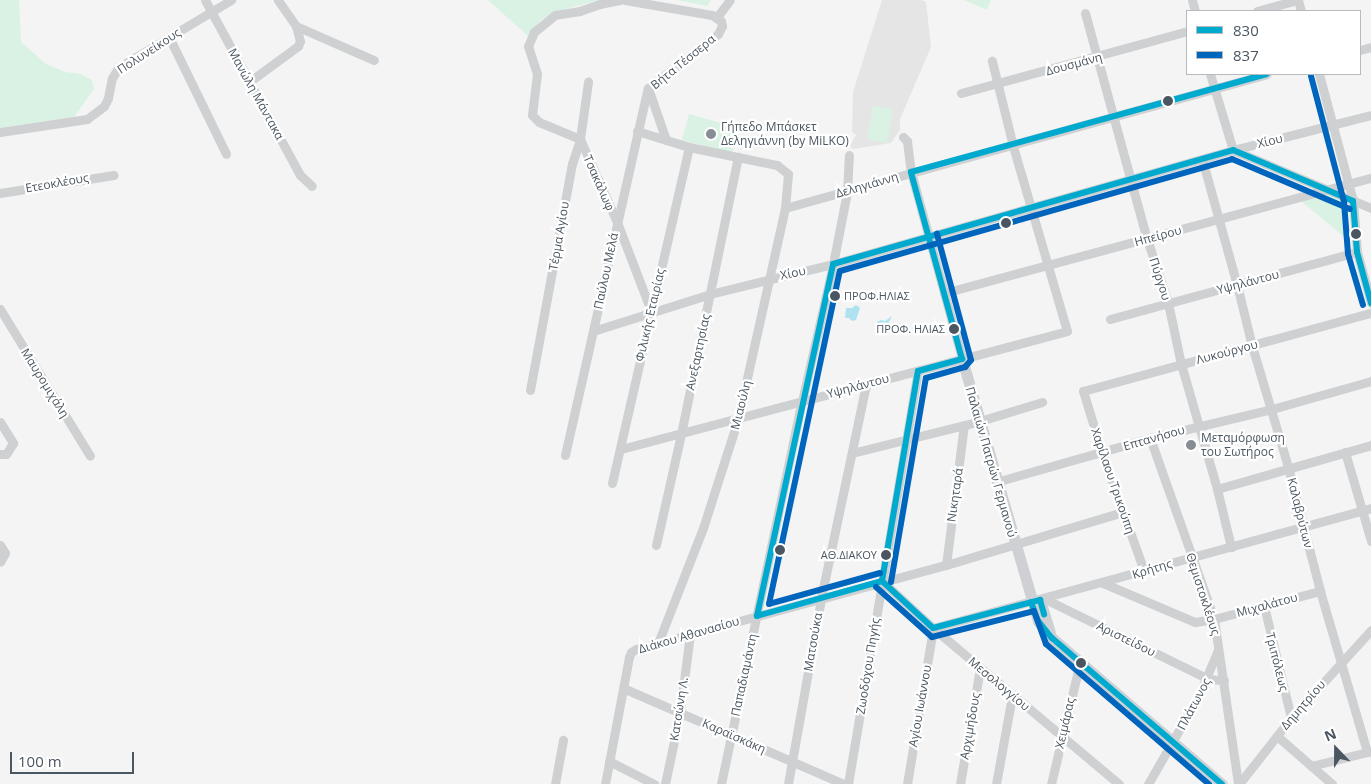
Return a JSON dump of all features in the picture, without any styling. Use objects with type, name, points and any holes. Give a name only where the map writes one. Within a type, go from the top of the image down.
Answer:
[{"type":"street","name":"Μανώλη Μάντακα","points":[[205,0],[300,175],[312,186]]},
{"type":"street","name":"Πολυνείκους","points":[[0,132],[87,119],[104,106],[108,98],[112,78],[119,67],[231,0]]},
{"type":"street","points":[[249,82],[298,46],[300,41],[296,26],[278,0]]},
{"type":"street","points":[[580,139],[538,122],[532,115],[537,74],[529,50],[529,41],[542,23],[555,15],[580,12],[600,4],[620,0]]},
{"type":"street","name":"Βήτα Τέσσερα","points":[[625,0],[717,17],[722,26],[718,34],[648,88],[666,140]]},
{"type":"street","points":[[717,17],[730,0]]},
{"type":"street","points":[[1263,0],[1277,6]]},
{"type":"street","points":[[1261,10],[1298,0]]},
{"type":"street","name":"Πύργου","points":[[1085,13],[1147,239],[1168,303],[1181,364],[1217,489],[1230,546]]},
{"type":"street","points":[[296,26],[374,60]]},
{"type":"street","name":"Δουσμάνη","points":[[961,93],[1096,58],[1186,31]]},
{"type":"street","points":[[170,36],[226,154]]},
{"type":"street","points":[[992,61],[1013,146],[1048,266]]},
{"type":"street","points":[[1210,75],[1233,150],[1371,208]]},
{"type":"street","name":"Δεληγιάννη","points":[[785,208],[1263,75]]},
{"type":"street","points":[[1319,75],[1353,201],[1357,252],[1371,303]]},
{"type":"street","name":"Τέρμα Αγίου","points":[[530,390],[572,164],[580,139],[588,82]]},
{"type":"street","name":"Παύλου Μελά","points":[[565,455],[648,88]]},
{"type":"street","name":"Χίου","points":[[593,331],[651,311],[710,294],[833,264],[1233,150],[1371,115]]},
{"type":"street","points":[[637,131],[689,147],[738,158]]},
{"type":"street","name":"Παλαιών Πατρών Γερμανού","points":[[903,137],[906,141],[911,172],[1014,544],[1039,601],[1038,621],[1052,638],[1222,784]]},
{"type":"street","name":"Τσακάλωφ","points":[[580,139],[617,222],[651,311]]},
{"type":"street","name":"Φιλικής Εταιρίας","points":[[612,484],[689,147]]},
{"type":"street","name":"Παπαδιαμάντη","points":[[721,784],[833,264],[847,192],[849,155]]},
{"type":"street","name":"Μιαούλη","points":[[658,643],[703,528],[738,419],[785,208],[788,174],[776,165],[738,158]]},
{"type":"street","name":"Ανεξαρτησίας","points":[[656,545],[738,158]]},
{"type":"street","name":"Καλαβρύτων","points":[[1202,159],[1340,662],[1369,751]]},
{"type":"street","name":"Ετεοκλέους","points":[[0,191],[114,175]]},
{"type":"street","name":"Ηπείρου","points":[[944,293],[1371,178]]},
{"type":"street","name":"Υψηλάντου","points":[[1110,319],[1357,252]]},
{"type":"street","name":"Υψηλάντου","points":[[621,449],[1067,331],[1048,266]]},
{"type":"street","name":"Μαυρομιχάλη","points":[[0,309],[90,456]]},
{"type":"street","name":"Λυκούργου","points":[[1083,391],[1371,312]]},
{"type":"street","name":"Ζωοδόχου Πηγής","points":[[848,784],[918,371]]},
{"type":"street","name":"Επτανήσου","points":[[996,482],[1150,438],[1272,409],[1371,381]]},
{"type":"street","name":"Ματσούκα","points":[[788,784],[821,598],[866,384]]},
{"type":"street","name":"Χαρίλαου Τρικούπη","points":[[1083,391],[1102,453],[1144,572]]},
{"type":"street","points":[[852,453],[980,421],[1042,402]]},
{"type":"street","points":[[0,422],[12,442],[6,454],[0,454]]},
{"type":"street","name":"Νικηταρά","points":[[946,565],[964,425]]},
{"type":"street","name":"Θεμιστοκλέους","points":[[1150,438],[1214,620],[1239,784]]},
{"type":"street","points":[[1217,489],[1371,445]]},
{"type":"street","points":[[1345,452],[1367,509],[1371,541]]},
{"type":"street","name":"Κρήτης","points":[[933,628],[1039,601],[1144,572],[1190,556],[1367,509]]},
{"type":"street","name":"Διάκου Αθανασίου","points":[[624,688],[631,652],[690,634],[946,565],[1123,512]]},
{"type":"street","points":[[0,545],[5,553],[0,562]]},
{"type":"street","name":"Μεσολογγίου","points":[[882,581],[1012,696],[1119,784]]},
{"type":"street","name":"Μιχαλάτου","points":[[1103,583],[1188,620],[1214,620],[1320,591]]},
{"type":"street","name":"Αριστείδου","points":[[1039,601],[1208,679]]},
{"type":"street","name":"Τριπόλεως","points":[[1264,606],[1291,718]]},
{"type":"street","name":"Αγίου Ιωάννου","points":[[906,784],[933,628]]},
{"type":"street","name":"Δημητρίου","points":[[1239,784],[1291,718],[1371,630]]},
{"type":"street","name":"Κατσώνη Λ.","points":[[665,784],[680,712],[690,634]]},
{"type":"street","name":"Πλάτωνος","points":[[1148,784],[1208,679],[1219,647]]},
{"type":"street","name":"Χειμάρας","points":[[1051,784],[1080,662]]},
{"type":"street","name":"Αρχιμήδους","points":[[960,784],[980,668]]},
{"type":"street","points":[[1208,679],[1224,680]]},
{"type":"street","points":[[605,784],[624,688]]},
{"type":"street","name":"Καραϊσκάκη","points":[[624,688],[844,784]]},
{"type":"street","points":[[996,784],[1012,696]]},
{"type":"street","points":[[1277,736],[1332,784]]},
{"type":"street","points":[[555,784],[563,740]]},
{"type":"street","points":[[1311,766],[1369,751]]},
{"type":"street","points":[[609,761],[654,784]]},
{"type":"shaded area","points":[[882,0],[921,0],[926,2],[931,47],[900,119],[900,130],[891,143],[853,149],[850,146],[856,135],[852,132],[853,92]]},
{"type":"green space","points":[[0,0],[19,0],[21,42],[46,64],[65,72],[81,74],[92,80],[94,89],[74,117],[0,128]]},
{"type":"green space","points":[[488,0],[600,0],[554,12],[540,21],[528,36]]},
{"type":"green space","points":[[677,0],[711,0],[707,6]]},
{"type":"green space","points":[[964,0],[991,0],[987,10]]},
{"type":"green space","points":[[873,106],[893,109],[887,143],[867,139]]},
{"type":"green space","name":"Γήπεδο Μπάσκετ Δεληγιάννη (by MiLKO)","points":[[689,114],[739,128],[732,153],[682,140]]},
{"type":"green space","points":[[1330,194],[1347,202],[1348,240],[1301,201]]},
{"type":"water","points":[[856,305],[860,308],[856,320],[852,321],[849,318],[845,318],[846,308],[852,308]]},
{"type":"water","points":[[892,316],[885,330],[880,331],[876,329],[877,322],[885,321]]},
{"type":"transit line","name":"830","points":[[882,581],[918,371],[962,359],[911,172],[1263,75]]},
{"type":"transit line","name":"837","points":[[1311,76],[1344,202],[1348,254],[1363,305]]},
{"type":"transit line","name":"830","points":[[882,581],[757,616],[833,264],[1233,150],[1353,201],[1357,252],[1371,303]]},
{"type":"transit line","name":"837","points":[[880,573],[769,604],[840,271],[1232,159],[1350,209]]},
{"type":"transit line","name":"837","points":[[891,582],[926,378],[965,367],[971,360],[937,234]]},
{"type":"transit line","name":"830","points":[[882,581],[933,628],[1040,600],[1044,614]]},
{"type":"transit line","name":"837","points":[[876,587],[932,637],[1034,611],[1046,644],[1209,784]]},
{"type":"transit line","name":"830","points":[[1031,602],[1038,621],[1052,638],[1222,784]]},
{"type":"place","name":"Γήπεδο Μπάσκετ Δεληγιάννη (by MiLKO)","points":[[711,134]]},
{"type":"place","name":"ΠΡΟΦ.ΗΛΙΑΣ","points":[[835,296]]},
{"type":"place","name":"ΠΡΟΦ. ΗΛΙΑΣ","points":[[954,329]]},
{"type":"place","name":"Μεταμόρφωση του Σωτήρος","points":[[1191,445]]},
{"type":"place","name":"ΑΘ.ΔΙΑΚΟΥ","points":[[886,555]]}]
